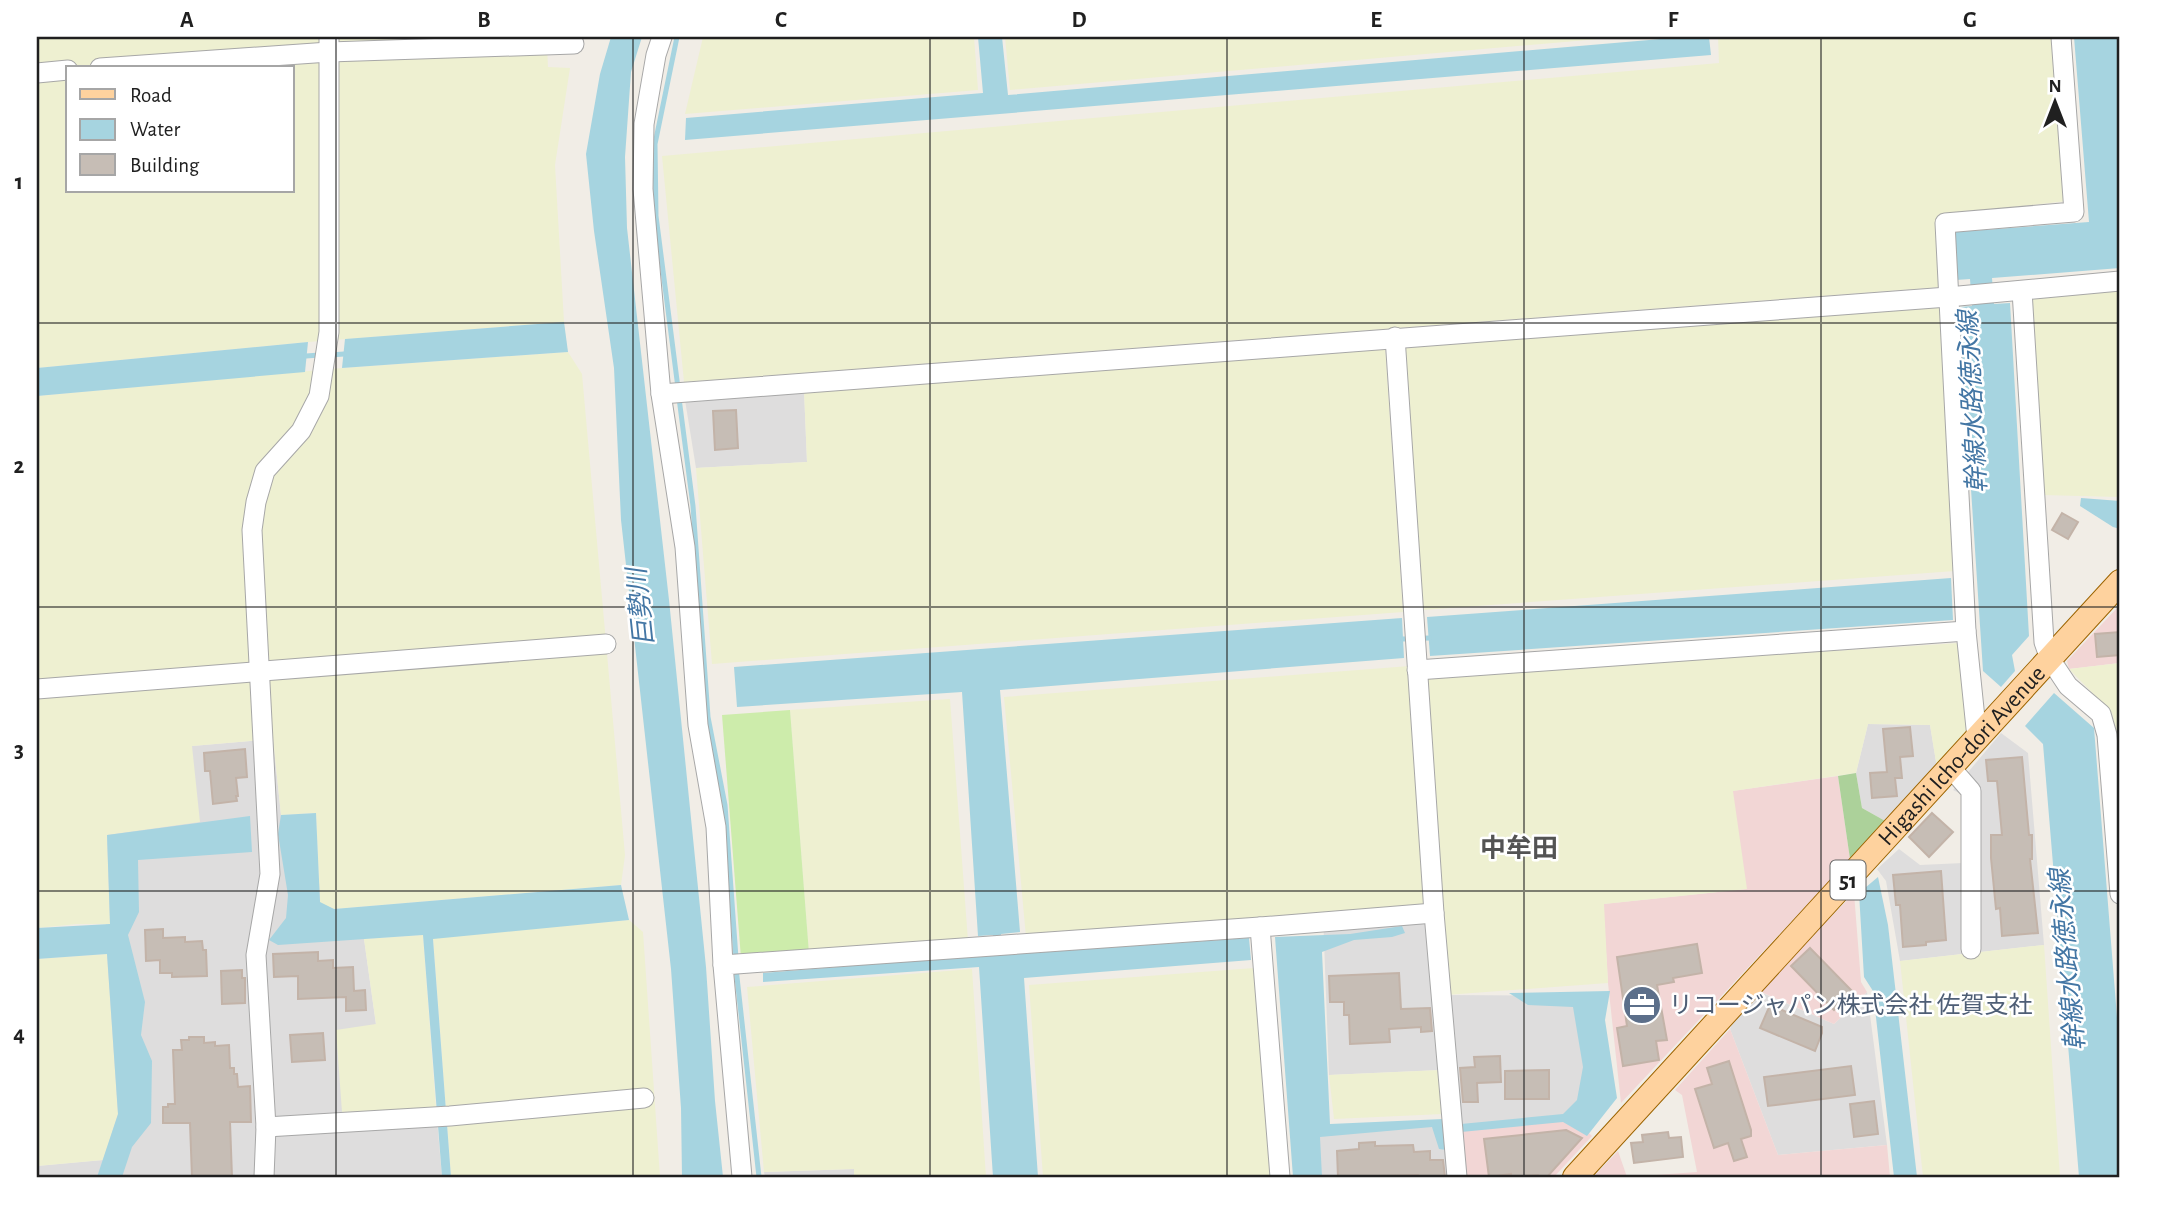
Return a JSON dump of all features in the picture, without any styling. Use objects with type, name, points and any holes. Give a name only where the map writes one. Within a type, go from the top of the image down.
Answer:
[{"type":"main road","name":"Higashi Icho-dori Avenue","points":[[1575,1177],[2120,582]]},
{"type":"street","points":[[662,37],[656,55],[644,124],[643,189],[661,394],[685,547],[698,725],[716,827],[732,964],[742,1177]]},
{"type":"street","points":[[1977,738],[1966,631],[1957,296],[1945,223],[2074,212],[2061,37]]},
{"type":"street","points":[[120,66],[329,45],[574,44]]},
{"type":"street","points":[[264,1177],[266,1127],[256,956],[270,874],[252,530],[256,502],[265,471],[300,431],[319,396],[326,355],[329,332],[329,45]]},
{"type":"street","points":[[37,73],[66,70]]},
{"type":"street","points":[[661,394],[2022,291],[2120,281]]},
{"type":"street","points":[[2022,291],[2044,642],[2050,659],[2067,685],[2101,714],[2114,735],[2120,894]]},
{"type":"street","points":[[1395,337],[1434,913],[1457,1177]]},
{"type":"street","points":[[1418,670],[1966,631]]},
{"type":"street","points":[[37,689],[606,644]]},
{"type":"street","points":[[1951,768],[1971,791],[1971,949]]},
{"type":"street","points":[[732,964],[1260,928],[1434,913]]},
{"type":"street","points":[[1260,928],[1280,1177]]},
{"type":"street","points":[[266,1127],[442,1117],[644,1098]]},
{"type":"shaded area","points":[[804,390],[807,462],[696,468],[685,400]]},
{"type":"shaded area","points":[[2120,605],[2120,663],[2069,669],[2067,661]]},
{"type":"shaded area","points":[[1868,724],[1930,725],[1937,768],[1887,822],[1862,808],[1856,773]]},
{"type":"shaded area","points":[[2001,733],[2028,753],[2044,945],[1900,961],[1886,881],[1877,869],[1899,849],[1920,865],[1963,863],[1965,796],[1953,790]]},
{"type":"shaded area","points":[[273,739],[281,815],[334,909],[364,939],[376,1025],[343,1112],[436,1108],[442,1177],[37,1177],[37,1166],[103,1160],[107,835],[192,746]]},
{"type":"shaded area","points":[[1838,776],[1850,859],[1621,1103],[1608,983],[1603,904],[1746,889],[1732,791]]},
{"type":"shaded area","points":[[1854,893],[1861,982],[1867,992],[1834,1024],[1759,991]]},
{"type":"shaded area","points":[[1440,908],[1446,995],[1579,996],[1590,1078],[1573,1118],[1462,1177],[1318,1177],[1312,1134],[1441,1123],[1443,1114],[1440,1070],[1329,1075],[1323,914]]},
{"type":"shaded area","points":[[1758,991],[1834,1024],[1867,992],[1887,1145],[1778,1155],[1730,1029],[1734,1019]]},
{"type":"shaded area","points":[[1730,1029],[1778,1155],[1887,1145],[1890,1177],[1628,1177],[1697,1172],[1682,1095],[1675,1090]]},
{"type":"shaded area","points":[[1573,1118],[1592,1136],[1554,1177],[1462,1177],[1457,1127]]},
{"type":"shaded area","points":[[1618,1151],[1627,1177],[1595,1177],[1594,1176]]},
{"type":"shaded area","points":[[854,1169],[854,1177],[765,1177],[764,1172]]},
{"type":"green space","points":[[37,37],[462,37],[463,48],[547,47],[548,67],[570,68],[555,165],[564,322],[308,342],[37,368]]},
{"type":"green space","points":[[703,37],[974,37],[978,90],[685,114]]},
{"type":"green space","points":[[1005,37],[1622,37],[1010,90]]},
{"type":"green space","points":[[1718,37],[2052,37],[2067,201],[1937,216],[1941,287],[684,382],[662,156],[1719,63]]},
{"type":"green space","points":[[2120,290],[2120,497],[2042,495],[2029,296]]},
{"type":"green space","points":[[1942,306],[1955,571],[1422,610],[1401,342]]},
{"type":"green space","points":[[1385,345],[1403,612],[712,664],[696,468],[807,462],[804,390]]},
{"type":"green space","points":[[568,352],[582,374],[625,855],[621,885],[334,909],[320,903],[316,813],[281,815],[273,739],[192,746],[200,822],[107,835],[110,924],[37,928],[37,396],[342,368]]},
{"type":"green space","points":[[1959,643],[1967,732],[1937,768],[1930,725],[1868,724],[1856,773],[1733,791],[1747,889],[1604,904],[1608,983],[1446,995],[1425,677]]},
{"type":"green space","points":[[2120,663],[2120,772],[2118,740],[2112,713],[2069,669]]},
{"type":"green space","points":[[1410,666],[1428,909],[1026,937],[1004,697]]},
{"type":"green space","points":[[950,699],[968,941],[809,953],[790,710]]},
{"type":"green space","points":[[790,710],[809,953],[741,958],[722,715]]},
{"type":"green space","points":[[1856,773],[1862,808],[1887,822],[1850,859],[1838,776]]},
{"type":"green space","points":[[629,920],[643,932],[660,1177],[451,1177],[433,938]]},
{"type":"green space","points":[[423,935],[436,1108],[342,1112],[336,1030],[376,1024],[364,939]]},
{"type":"green space","points":[[2044,945],[2060,1177],[1923,1177],[1900,961]]},
{"type":"green space","points":[[107,954],[118,1114],[103,1160],[37,1166],[37,959]]},
{"type":"green space","points":[[1254,968],[1275,1177],[1043,1177],[1029,985]]},
{"type":"green space","points":[[972,969],[986,1177],[854,1177],[854,1169],[764,1172],[747,987]]},
{"type":"green space","points":[[1441,1070],[1443,1114],[1334,1119],[1329,1075]]},
{"type":"water","name":"巨勢川","points":[[611,37],[642,37],[631,72],[625,157],[627,228],[669,600],[706,967],[723,1177],[682,1177],[681,1108],[671,969],[621,520],[614,368],[586,154],[600,74]]},
{"type":"water","points":[[978,37],[1002,37],[1008,95],[1684,37],[1709,37],[1711,55],[685,140],[686,118],[983,93]]},
{"type":"water","name":"幹線水路徳永線","points":[[2074,37],[2117,37],[2120,69],[2120,268],[1992,278],[1994,304],[2010,303],[2029,636],[2012,655],[2015,671],[2001,687],[1983,671],[1959,307],[1972,306],[1970,279],[1956,280],[1956,232],[2089,222]]},
{"type":"water","points":[[564,322],[568,352],[342,368],[345,339]]},
{"type":"water","points":[[308,342],[305,372],[37,396],[37,368]]},
{"type":"water","points":[[2081,498],[2120,501],[2120,529],[2080,506]]},
{"type":"water","points":[[1951,578],[1953,620],[1430,656],[1427,617]]},
{"type":"water","points":[[1402,618],[1404,658],[1000,690],[1020,932],[1001,934],[1003,955],[1249,938],[1251,960],[1024,978],[1038,1177],[993,1177],[979,967],[763,982],[763,973],[998,954],[993,935],[978,936],[962,692],[737,707],[734,667]]},
{"type":"water","name":"幹線水路徳永線","points":[[2054,693],[2094,728],[2120,1055],[2120,1177],[2079,1177],[2043,744],[2025,726]]},
{"type":"water","points":[[316,813],[320,902],[334,909],[621,885],[629,920],[433,939],[451,1177],[442,1177],[423,935],[278,945],[269,940],[286,918],[288,895],[278,834],[281,815]]},
{"type":"water","points":[[250,816],[252,852],[138,860],[139,912],[128,935],[145,1002],[141,1035],[152,1061],[151,1123],[132,1147],[122,1177],[97,1177],[118,1114],[107,954],[37,959],[37,928],[110,924],[107,835]]},
{"type":"water","points":[[1878,877],[1888,925],[1917,1177],[1894,1177],[1873,991],[1864,977],[1859,893]]},
{"type":"water","points":[[1402,926],[1405,933],[1392,937],[1354,940],[1322,952],[1330,1124],[1443,1119],[1447,1150],[1439,1149],[1432,1127],[1320,1137],[1322,1177],[1293,1177],[1275,937],[1350,934]]},
{"type":"water","points":[[1610,991],[1605,1020],[1617,1098],[1587,1136],[1563,1122],[1461,1132],[1461,1124],[1563,1114],[1577,1100],[1583,1067],[1573,1007],[1528,1005],[1509,993]]},
{"type":"building","points":[[736,410],[738,448],[715,450],[713,411]]},
{"type":"building","points":[[2062,513],[2078,522],[2068,539],[2052,530]]},
{"type":"building","points":[[2120,632],[2120,655],[2097,657],[2095,634]]},
{"type":"building","points":[[1910,727],[1913,756],[1900,757],[1902,778],[1895,778],[1897,796],[1872,798],[1870,773],[1887,772],[1883,729]]},
{"type":"building","points":[[245,749],[247,777],[236,778],[237,801],[213,804],[210,771],[205,771],[204,753]]},
{"type":"building","points":[[2022,757],[2029,835],[2032,835],[2030,859],[2038,933],[2002,936],[2000,908],[1996,909],[1991,835],[2002,835],[1997,781],[1988,781],[1986,760]]},
{"type":"building","points":[[1932,813],[1953,832],[1929,857],[1909,837]]},
{"type":"building","points":[[1941,871],[1946,940],[1903,947],[1900,905],[1896,905],[1893,875]]},
{"type":"building","points":[[163,929],[163,938],[185,937],[185,942],[202,941],[203,950],[206,950],[207,976],[172,977],[172,973],[160,973],[160,960],[146,961],[145,930]]},
{"type":"building","points":[[1697,944],[1702,973],[1673,978],[1674,982],[1657,985],[1667,1040],[1656,1041],[1659,1060],[1623,1066],[1617,1028],[1627,1026],[1617,957]]},
{"type":"building","points":[[1810,948],[1852,991],[1834,1010],[1791,966]]},
{"type":"building","points":[[318,952],[318,961],[333,960],[333,968],[353,967],[354,991],[365,990],[366,1010],[346,1011],[346,997],[298,999],[298,976],[274,977],[273,954]]},
{"type":"building","points":[[242,970],[242,978],[245,978],[245,1003],[222,1004],[221,971]]},
{"type":"building","points":[[1399,973],[1401,1009],[1430,1008],[1432,1031],[1421,1032],[1421,1027],[1389,1029],[1390,1042],[1350,1044],[1349,1015],[1344,1015],[1344,1002],[1330,1002],[1329,976]]},
{"type":"building","points":[[1770,1005],[1822,1027],[1815,1051],[1760,1028]]},
{"type":"building","points":[[323,1033],[325,1060],[292,1062],[290,1035]]},
{"type":"building","points":[[189,1037],[204,1037],[204,1043],[215,1042],[215,1046],[229,1045],[230,1068],[234,1068],[234,1074],[237,1074],[238,1087],[250,1086],[251,1122],[230,1122],[232,1177],[192,1177],[190,1123],[163,1123],[163,1107],[175,1104],[173,1050],[182,1050],[181,1040],[189,1040]]},
{"type":"building","points":[[1500,1056],[1501,1082],[1477,1083],[1478,1102],[1463,1102],[1460,1068],[1475,1067],[1474,1057]]},
{"type":"building","points":[[1729,1061],[1751,1130],[1751,1136],[1741,1139],[1747,1157],[1734,1161],[1728,1143],[1714,1148],[1695,1089],[1712,1084],[1707,1068]]},
{"type":"building","points":[[1851,1066],[1855,1095],[1768,1106],[1764,1077]]},
{"type":"building","points":[[1549,1070],[1549,1099],[1505,1099],[1505,1071]]},
{"type":"building","points":[[1874,1101],[1878,1134],[1854,1137],[1850,1104]]},
{"type":"building","points":[[1566,1130],[1582,1138],[1547,1177],[1511,1177],[1511,1174],[1489,1177],[1484,1139]]},
{"type":"building","points":[[1668,1132],[1669,1138],[1681,1137],[1683,1157],[1634,1163],[1631,1143],[1643,1142],[1642,1135]]},
{"type":"building","points":[[1375,1142],[1375,1146],[1413,1145],[1414,1152],[1430,1151],[1430,1160],[1443,1160],[1445,1177],[1338,1177],[1337,1151],[1359,1149],[1359,1143]]},
{"type":"waterway","points":[[677,37],[655,144],[656,216],[678,388]]},
{"type":"waterway","points":[[330,355],[344,354]]},
{"type":"waterway","points":[[306,356],[320,355]]},
{"type":"waterway","points":[[679,398],[693,506],[708,717],[725,805],[736,958]]},
{"type":"waterway","points":[[1403,639],[1429,638]]},
{"type":"waterway","points":[[736,968],[759,1177]]},
{"type":"place","name":"リコージャパン株式会社 佐賀支社","points":[[1642,1005]]},
{"type":"district","name":"中牟田","points":[[1519,848]]}]
